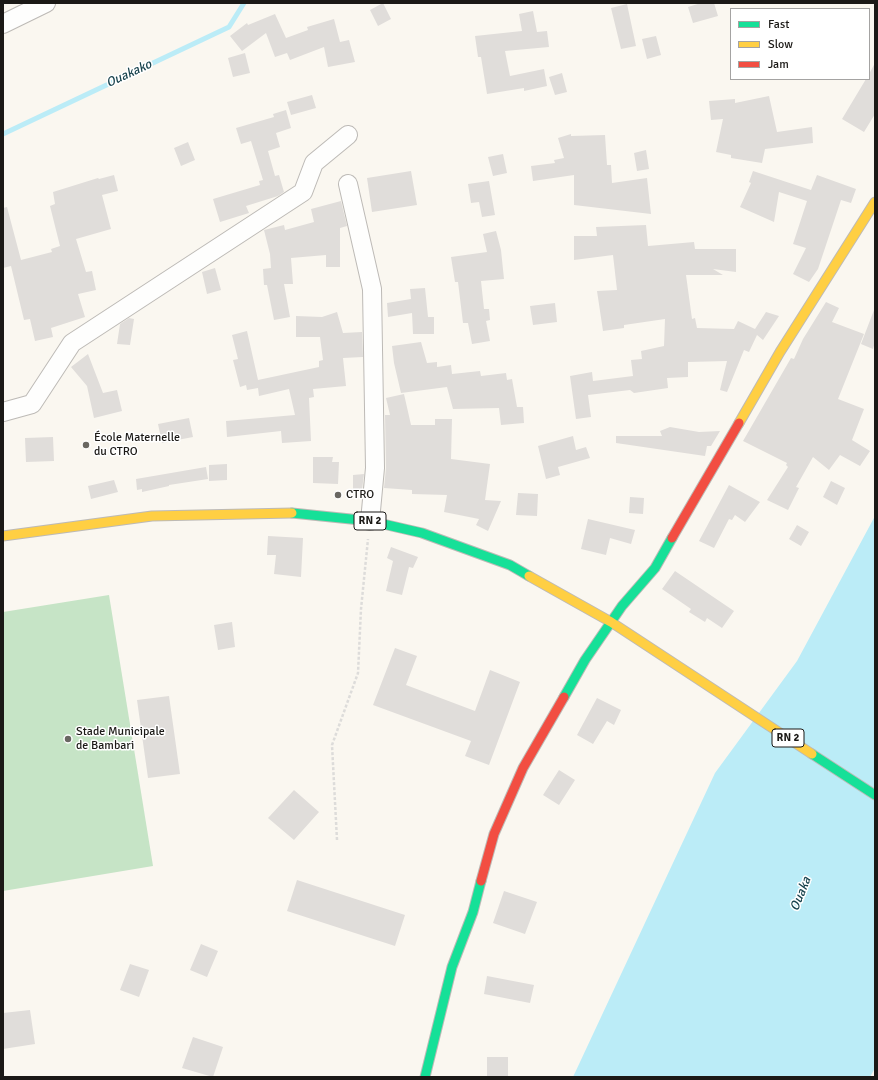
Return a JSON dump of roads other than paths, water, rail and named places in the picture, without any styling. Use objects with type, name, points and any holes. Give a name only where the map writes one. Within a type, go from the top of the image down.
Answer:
[{"type":"street","points":[[3,24],[46,3]]},
{"type":"street","points":[[3,412],[32,404],[72,343],[303,192],[314,163],[348,135]]},
{"type":"street","points":[[348,184],[372,289],[375,468],[370,521]]},
{"type":"street","points":[[425,1077],[452,967],[473,912],[494,834],[523,768],[585,660],[622,606],[655,568],[780,352],[875,202]]},
{"type":"street","name":"RN 2","points":[[3,536],[152,516],[287,512],[370,521],[422,533],[510,565],[612,622],[875,795]]},
{"type":"water","name":"Ouaka","points":[[875,516],[875,1068],[870,1077],[573,1077],[715,773],[797,661]]},
{"type":"waterway","name":"Ouakako","points":[[3,134],[229,27],[244,3]]},
{"type":"place","name":"École Maternelle du CTRO","points":[[86,445]]},
{"type":"place","name":"CTRO","points":[[338,495]]},
{"type":"place","name":"Stade Municipale de Bambari","points":[[68,739]]}]
